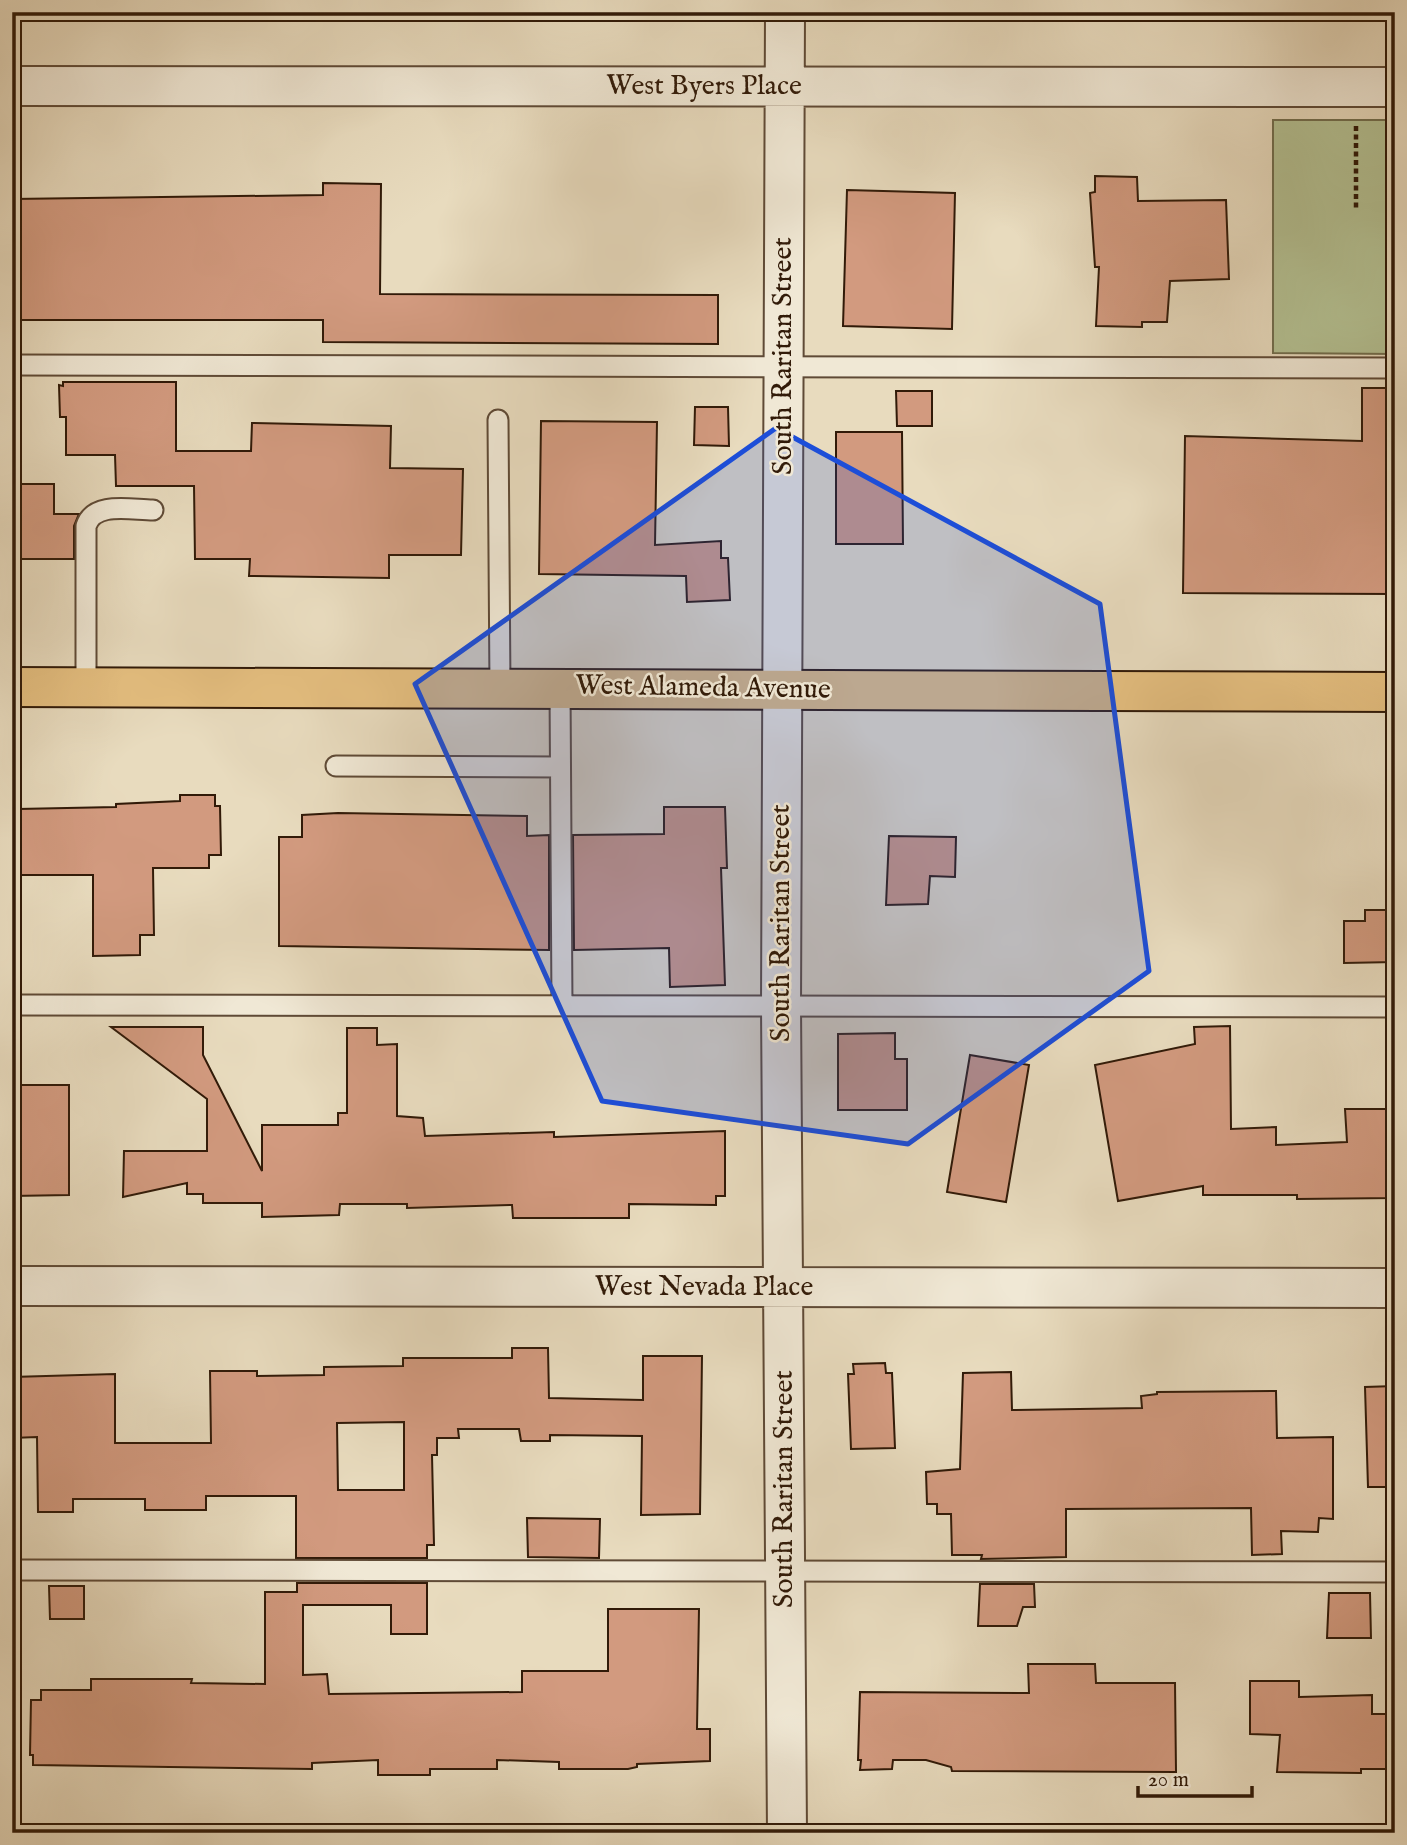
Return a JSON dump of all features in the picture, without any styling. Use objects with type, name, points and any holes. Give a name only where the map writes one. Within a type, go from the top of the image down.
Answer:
[{"type":"main road","name":"West Alameda Avenue","points":[[12,687],[1395,692]]},
{"type":"street","name":"South Raritan Street","points":[[785,12],[781,1006],[787,1833]]},
{"type":"street","name":"West Byers Place","points":[[12,86],[1395,87]]},
{"type":"street","name":"West Nevada Place","points":[[12,1286],[1395,1289]]},
{"type":"lane","points":[[12,365],[1395,368]]},
{"type":"lane","points":[[498,420],[500,687]]},
{"type":"lane","points":[[86,687],[86,526],[89,516],[97,510],[153,510]]},
{"type":"lane","points":[[560,687],[562,1006]]},
{"type":"lane","points":[[336,766],[560,767]]},
{"type":"lane","points":[[12,1005],[1395,1007]]},
{"type":"lane","points":[[12,1570],[1395,1572]]},
{"type":"path","points":[[1356,87],[1356,211]]},
{"type":"highlighted area","points":[[776,428],[1100,604],[1149,971],[908,1144],[602,1101],[415,684]]},
{"type":"green space","points":[[1273,120],[1395,120],[1395,354],[1273,353]]},
{"type":"building","points":[[1095,176],[1137,177],[1138,201],[1226,200],[1229,279],[1170,281],[1167,322],[1142,322],[1142,327],[1096,326],[1099,267],[1095,267],[1090,193],[1095,192]]},
{"type":"building","points":[[323,183],[381,184],[380,294],[718,295],[718,344],[323,342],[323,320],[12,320],[12,199],[323,195]]},
{"type":"building","points":[[847,190],[955,193],[952,329],[843,326]]},
{"type":"building","points":[[63,382],[176,382],[176,451],[251,451],[252,423],[391,426],[390,468],[463,469],[461,555],[389,555],[389,578],[249,576],[250,559],[195,559],[194,486],[116,486],[115,455],[66,455],[66,417],[60,417],[59,385],[63,386]]},
{"type":"building","points":[[1362,388],[1395,388],[1395,594],[1183,593],[1185,436],[1362,441]]},
{"type":"building","points":[[896,391],[932,391],[932,426],[897,426]]},
{"type":"building","points":[[695,407],[728,407],[729,446],[694,445]]},
{"type":"building","points":[[541,421],[657,422],[655,545],[721,541],[721,558],[728,558],[730,600],[687,602],[686,576],[539,574]]},
{"type":"building","points":[[836,432],[902,432],[903,544],[836,544]]},
{"type":"building","points":[[12,484],[54,484],[54,514],[79,514],[74,526],[74,559],[12,559]]},
{"type":"building","points":[[180,795],[215,795],[215,806],[220,806],[221,855],[209,855],[209,868],[153,868],[154,935],[140,935],[140,955],[93,956],[93,875],[18,875],[18,809],[116,807],[116,804],[180,801]]},
{"type":"building","points":[[664,807],[725,807],[727,868],[721,868],[725,985],[670,987],[669,948],[574,950],[573,835],[664,834]]},
{"type":"building","points":[[338,813],[527,816],[527,836],[549,835],[549,950],[279,946],[279,837],[302,837],[302,815]]},
{"type":"building","points":[[889,836],[956,837],[955,877],[930,876],[928,904],[886,905]]},
{"type":"building","points":[[1365,910],[1395,910],[1395,962],[1344,963],[1344,921],[1365,921]]},
{"type":"building","points":[[1230,1026],[1231,1129],[1276,1127],[1276,1145],[1347,1142],[1345,1109],[1395,1109],[1395,1198],[1297,1199],[1297,1195],[1203,1195],[1203,1186],[1118,1201],[1095,1065],[1195,1044],[1194,1027]]},
{"type":"building","points":[[111,1027],[203,1027],[203,1055],[262,1171],[262,1125],[338,1125],[338,1113],[347,1113],[347,1028],[377,1028],[377,1045],[397,1044],[397,1116],[423,1118],[425,1136],[554,1132],[554,1137],[725,1131],[725,1196],[716,1196],[716,1205],[629,1204],[629,1218],[513,1218],[512,1205],[407,1208],[407,1204],[340,1204],[339,1215],[262,1217],[262,1203],[203,1203],[203,1194],[187,1194],[187,1183],[123,1197],[124,1151],[207,1151],[207,1099]]},
{"type":"building","points":[[895,1033],[895,1059],[907,1059],[907,1110],[838,1110],[838,1034]]},
{"type":"building","points":[[970,1055],[1029,1065],[1006,1202],[947,1192]]},
{"type":"building","points":[[12,1085],[69,1085],[69,1195],[12,1196]]},
{"type":"building","points":[[512,1348],[548,1348],[549,1398],[643,1400],[643,1356],[702,1356],[700,1514],[641,1515],[642,1436],[550,1435],[550,1441],[521,1441],[519,1429],[458,1429],[459,1438],[437,1438],[437,1455],[432,1455],[434,1545],[427,1545],[427,1558],[296,1558],[296,1496],[206,1496],[206,1510],[145,1510],[145,1499],[73,1499],[73,1512],[38,1512],[37,1437],[12,1438],[12,1377],[115,1374],[115,1443],[211,1443],[210,1371],[257,1371],[257,1376],[324,1375],[324,1367],[403,1366],[403,1358],[512,1358]],"holes":[[[404,1422],[404,1490],[338,1490],[337,1423]]]},
{"type":"building","points":[[885,1363],[886,1373],[892,1373],[895,1448],[851,1449],[848,1374],[854,1374],[853,1364]]},
{"type":"building","points":[[1011,1372],[1012,1410],[1142,1408],[1141,1396],[1157,1392],[1276,1391],[1277,1438],[1333,1437],[1333,1519],[1319,1518],[1318,1532],[1281,1531],[1282,1554],[1252,1555],[1251,1508],[1066,1509],[1066,1557],[981,1559],[982,1555],[952,1555],[951,1514],[937,1514],[937,1504],[927,1504],[926,1472],[960,1469],[963,1373]]},
{"type":"building","points":[[1395,1386],[1395,1487],[1368,1487],[1365,1387]]},
{"type":"building","points":[[527,1518],[600,1519],[599,1558],[528,1557]]},
{"type":"building","points":[[297,1583],[427,1583],[427,1634],[391,1634],[391,1605],[303,1605],[303,1675],[327,1674],[329,1694],[522,1692],[522,1671],[608,1671],[608,1609],[699,1609],[697,1729],[710,1729],[710,1761],[637,1764],[637,1767],[628,1769],[559,1769],[559,1762],[497,1760],[497,1769],[430,1769],[430,1775],[378,1775],[378,1760],[312,1763],[312,1769],[33,1765],[33,1755],[30,1755],[31,1700],[41,1700],[41,1690],[91,1690],[91,1679],[192,1679],[191,1683],[265,1684],[265,1592],[297,1592]]},
{"type":"building","points":[[980,1584],[1034,1584],[1035,1607],[1023,1607],[1017,1626],[978,1626]]},
{"type":"building","points":[[49,1586],[84,1586],[84,1619],[50,1619]]},
{"type":"building","points":[[1329,1593],[1370,1593],[1371,1638],[1327,1638]]},
{"type":"building","points":[[1028,1664],[1095,1664],[1096,1683],[1175,1683],[1176,1772],[952,1771],[951,1767],[926,1760],[893,1760],[892,1769],[860,1770],[860,1692],[1029,1693]]},
{"type":"building","points":[[1250,1681],[1299,1681],[1299,1697],[1372,1695],[1372,1714],[1395,1714],[1395,1769],[1361,1769],[1361,1773],[1277,1772],[1280,1735],[1250,1734]]}]
